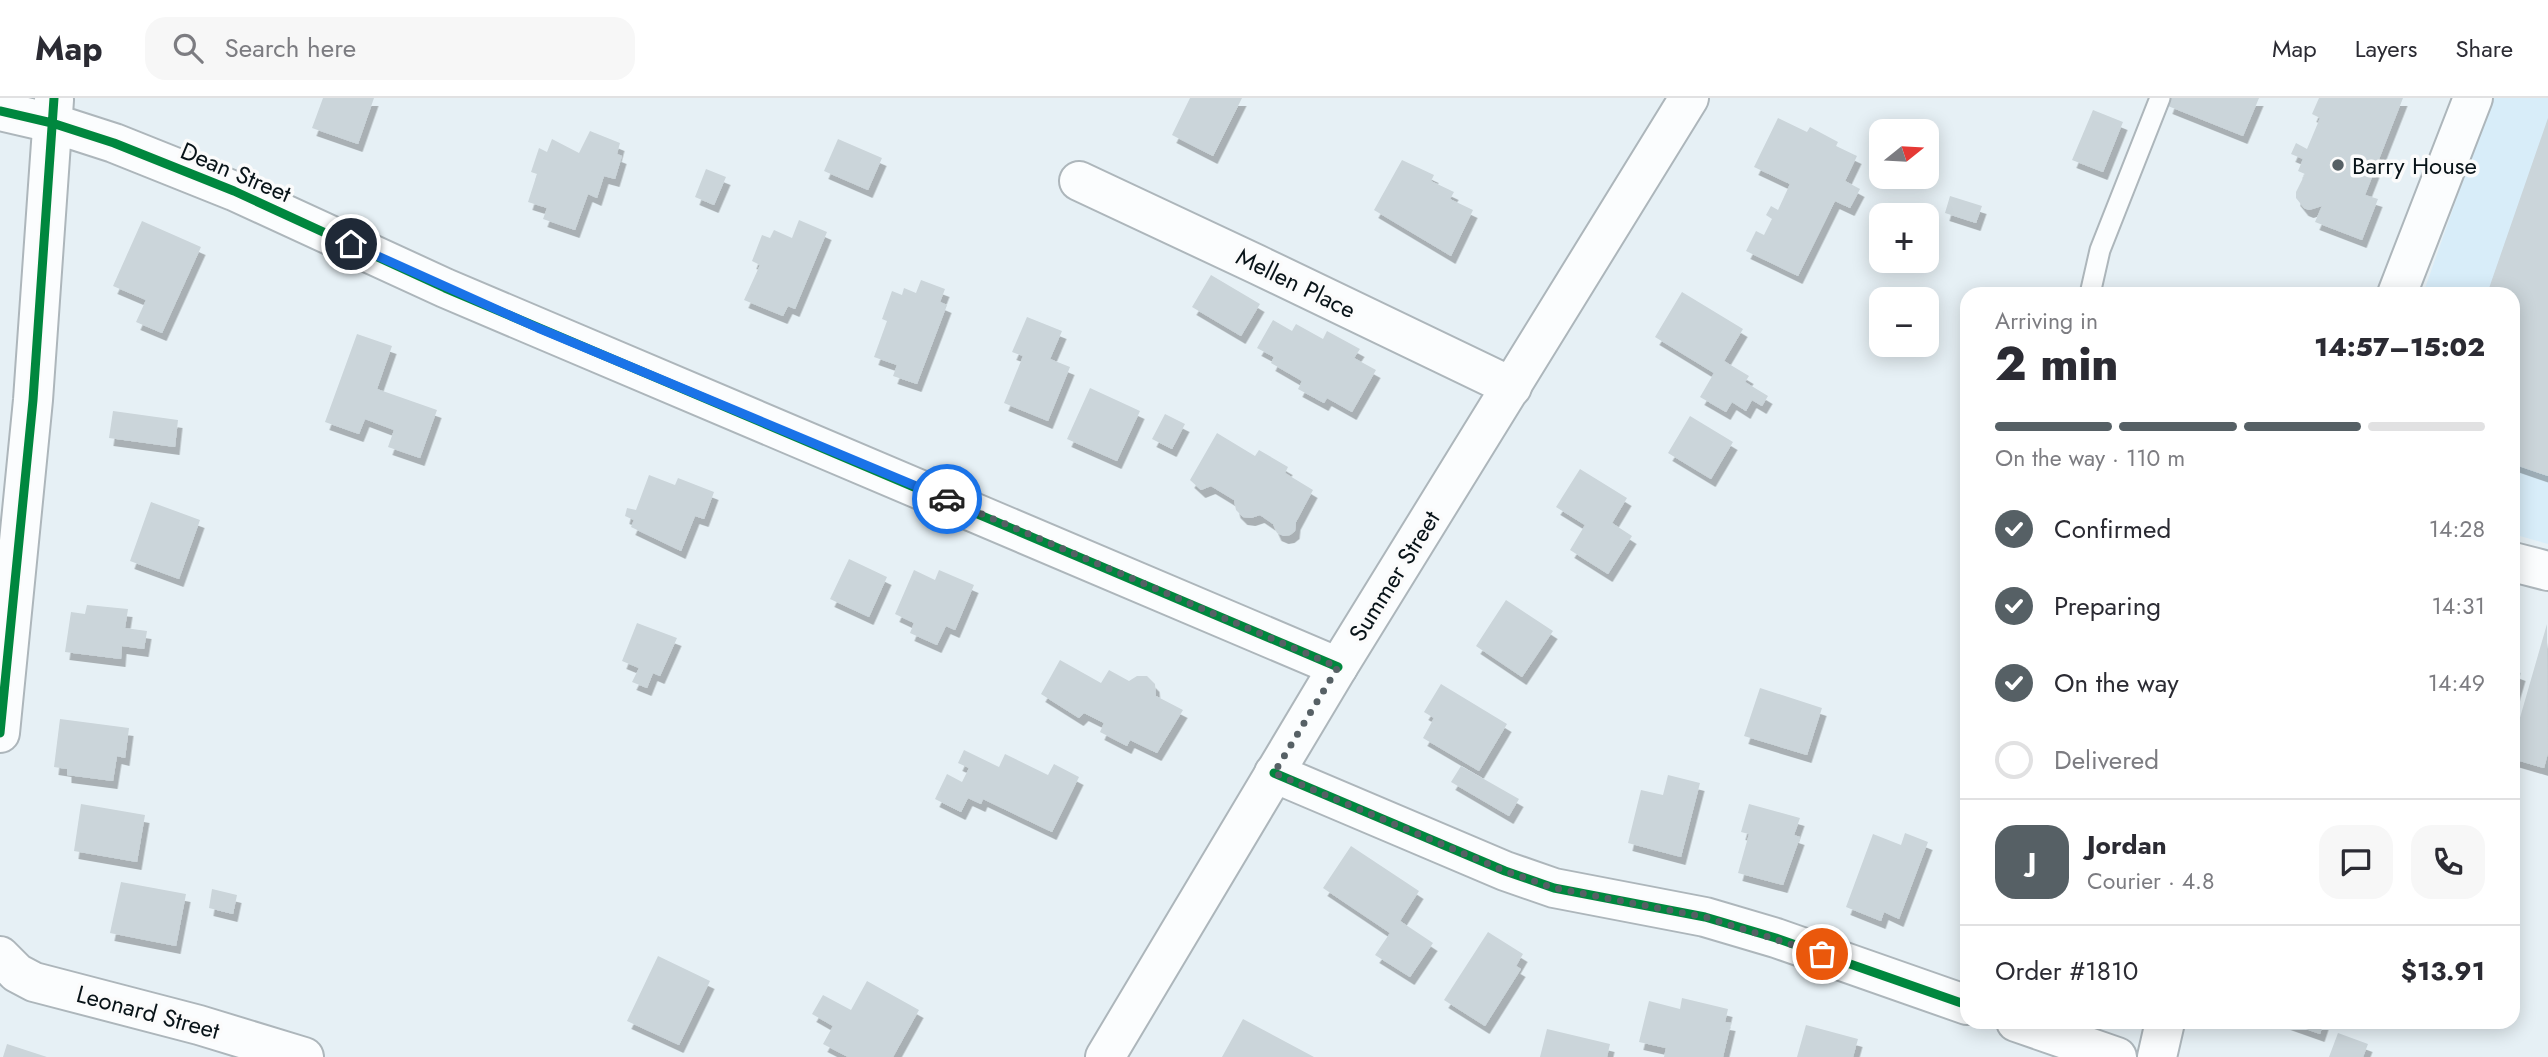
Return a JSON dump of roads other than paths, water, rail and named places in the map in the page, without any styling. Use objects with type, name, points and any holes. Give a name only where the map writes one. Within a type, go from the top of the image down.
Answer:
[{"type":"street","name":"Summer Street","points":[[1105,1057],[1338,667],[1689,98]]},
{"type":"street","points":[[2400,287],[2473,98]]},
{"type":"street","name":"Dean Street","points":[[0,111],[53,111],[114,143],[234,191],[445,288],[1338,667]]},
{"type":"street","points":[[0,733],[33,400],[53,111]]},
{"type":"street","name":"Mellen Place","points":[[1079,181],[1512,387]]},
{"type":"street","points":[[2520,564],[2548,571]]},
{"type":"street","points":[[1274,773],[1505,871],[1554,888],[1705,917],[1776,938],[1960,1003]]},
{"type":"street","name":"Leonard Street","points":[[0,956],[17,973],[34,982],[199,1024],[304,1057]]},
{"type":"street","points":[[2035,1029],[2117,1057]]},
{"type":"street","points":[[2157,1057],[2163,1029]]},
{"type":"lane","points":[[2092,287],[2100,250],[2160,98]]},
{"type":"place","name":"Barry House","points":[[2338,165]]}]
